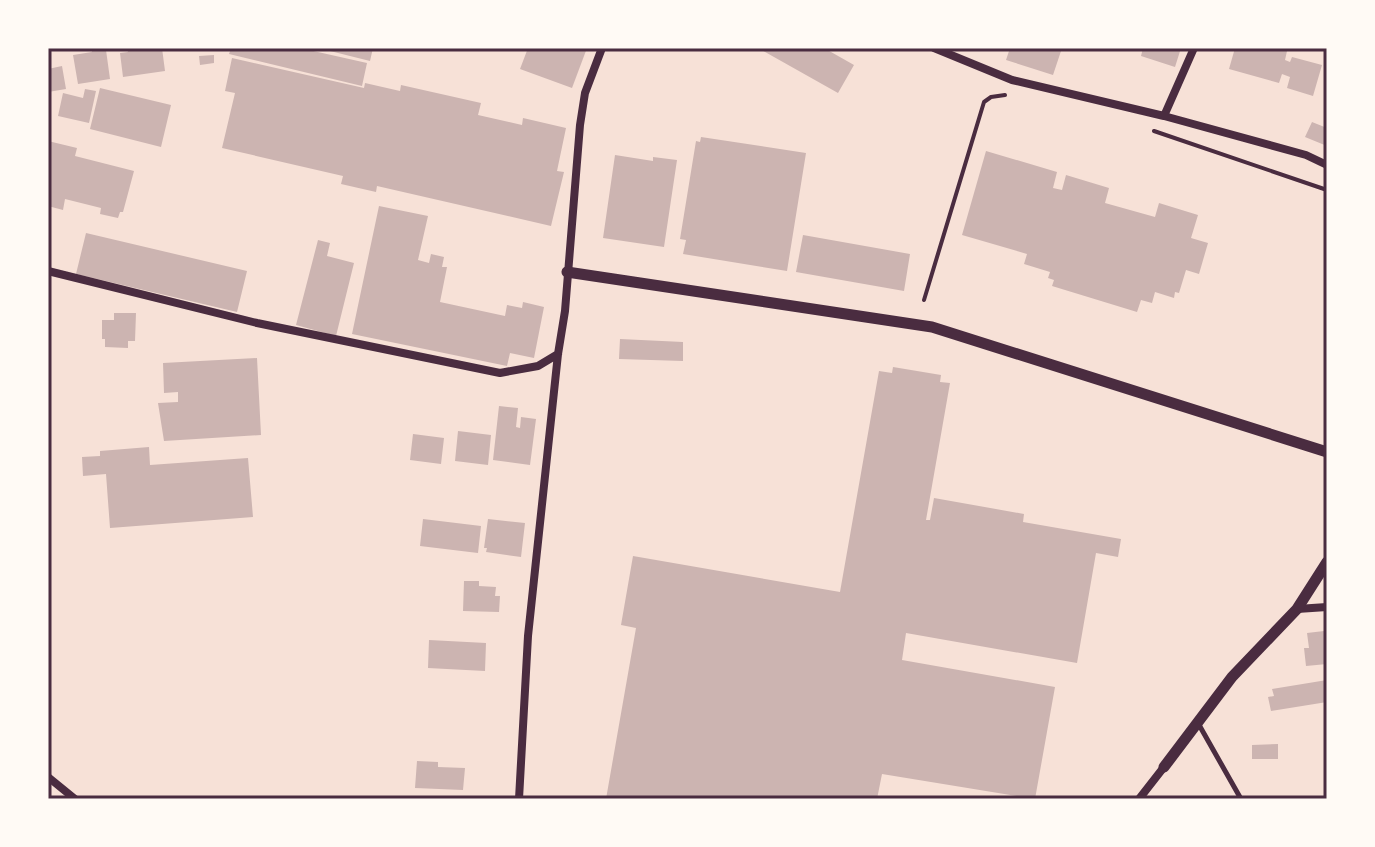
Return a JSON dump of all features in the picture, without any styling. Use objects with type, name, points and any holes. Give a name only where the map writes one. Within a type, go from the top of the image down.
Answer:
[{"type":"street","points":[[519,799],[528,636],[565,311],[580,125],[585,93],[602,48]]},
{"type":"street","points":[[934,48],[1012,80],[1164,116],[1306,155],[1327,165]]},
{"type":"street","points":[[1164,116],[1194,48]]},
{"type":"street","points":[[48,271],[257,323],[500,373],[538,366],[558,354]]},
{"type":"street","points":[[567,272],[932,327],[1327,452]]},
{"type":"street","points":[[1139,799],[1232,677],[1297,609],[1327,562]]},
{"type":"street","points":[[1297,609],[1327,607]]},
{"type":"street","points":[[48,777],[75,799]]},
{"type":"lane","points":[[1198,723],[1241,799]]},
{"type":"path","points":[[924,300],[984,102],[1003,94],[1017,98]]},
{"type":"path","points":[[1144,128],[1327,190]]},
{"type":"building","points":[[91,48],[106,50],[110,79],[78,84],[73,55],[92,52]]},
{"type":"building","points":[[127,48],[162,48],[165,71],[123,77],[120,53],[128,52]]},
{"type":"building","points":[[231,48],[300,48],[367,63],[362,86],[229,54]]},
{"type":"building","points":[[318,48],[373,48],[370,61]]},
{"type":"building","points":[[528,48],[587,48],[572,88],[520,69]]},
{"type":"building","points":[[758,48],[824,48],[854,65],[838,93]]},
{"type":"building","points":[[1010,48],[1052,48],[1061,51],[1053,75],[1006,60]]},
{"type":"building","points":[[1143,48],[1181,48],[1175,67],[1141,56]]},
{"type":"building","points":[[1235,48],[1277,48],[1287,51],[1285,60],[1290,62],[1292,57],[1322,65],[1313,96],[1287,88],[1290,77],[1282,74],[1279,83],[1229,69]]},
{"type":"building","points":[[214,55],[214,63],[200,65],[199,56]]},
{"type":"building","points":[[232,58],[364,88],[365,83],[400,91],[401,85],[481,103],[478,115],[522,125],[523,118],[566,128],[557,171],[564,172],[551,226],[377,186],[376,192],[341,184],[343,176],[222,148],[235,93],[225,91]]},
{"type":"building","points":[[62,66],[66,89],[48,92],[48,69]]},
{"type":"building","points":[[100,88],[171,105],[161,147],[90,129]]},
{"type":"building","points":[[85,89],[96,91],[89,123],[58,116],[63,93],[83,98]]},
{"type":"building","points":[[1312,122],[1327,128],[1327,146],[1305,137]]},
{"type":"building","points":[[701,137],[806,153],[787,271],[683,254],[686,240],[680,239],[696,141],[700,142]]},
{"type":"building","points":[[48,141],[77,148],[75,156],[134,171],[123,212],[118,218],[100,214],[101,208],[65,199],[63,210],[48,206]]},
{"type":"building","points":[[986,151],[1057,172],[1053,188],[1062,190],[1066,175],[1109,188],[1105,203],[1155,217],[1159,203],[1198,215],[1191,238],[1208,243],[1199,274],[1186,270],[1179,293],[1175,292],[1174,298],[1155,292],[1152,303],[1141,300],[1137,312],[1052,286],[1054,280],[1048,278],[1050,272],[1024,264],[1027,254],[962,235]]},
{"type":"building","points":[[615,155],[653,161],[653,157],[677,160],[664,247],[603,238]]},
{"type":"building","points":[[379,206],[428,216],[418,260],[429,263],[431,254],[444,257],[442,267],[447,267],[440,302],[505,316],[507,305],[522,308],[523,302],[544,307],[534,358],[510,353],[507,366],[352,334]]},
{"type":"building","points":[[86,233],[247,271],[237,312],[76,274]]},
{"type":"building","points":[[803,235],[910,254],[904,291],[796,272]]},
{"type":"building","points":[[318,240],[330,243],[327,256],[354,263],[336,336],[296,325]]},
{"type":"building","points":[[114,313],[136,313],[135,341],[128,341],[128,348],[105,347],[102,320],[114,320]]},
{"type":"building","points":[[620,339],[683,342],[683,361],[619,359]]},
{"type":"building","points":[[257,358],[261,435],[164,441],[158,403],[178,402],[178,392],[164,393],[163,363]]},
{"type":"building","points":[[893,367],[941,375],[940,382],[950,383],[926,520],[930,520],[934,498],[1024,514],[1023,522],[1121,539],[1118,557],[1096,553],[1077,663],[906,633],[902,660],[1055,687],[1035,799],[882,774],[877,799],[606,799],[636,628],[621,625],[633,556],[840,592],[879,371],[892,373]]},
{"type":"building","points":[[499,406],[518,408],[516,427],[520,428],[521,417],[536,419],[530,465],[493,460]]},
{"type":"building","points":[[458,431],[491,435],[488,465],[455,461]]},
{"type":"building","points":[[413,434],[444,438],[441,464],[410,460]]},
{"type":"building","points":[[149,447],[150,465],[248,458],[253,517],[110,528],[106,474],[83,476],[82,457],[100,456],[100,451]]},
{"type":"building","points":[[423,519],[481,526],[478,553],[420,546]]},
{"type":"building","points":[[488,519],[525,523],[521,557],[486,552]]},
{"type":"building","points":[[464,581],[479,581],[479,586],[496,587],[495,596],[500,596],[499,612],[463,611]]},
{"type":"building","points":[[1324,631],[1327,635],[1327,664],[1306,666],[1304,648],[1309,648],[1307,633]]},
{"type":"building","points":[[429,640],[486,643],[485,671],[428,668]]},
{"type":"building","points":[[1327,680],[1327,702],[1271,711],[1268,697],[1274,696],[1272,689]]},
{"type":"building","points":[[1278,744],[1278,759],[1252,759],[1252,745]]},
{"type":"building","points":[[417,761],[438,762],[438,767],[465,768],[463,790],[415,788]]}]
